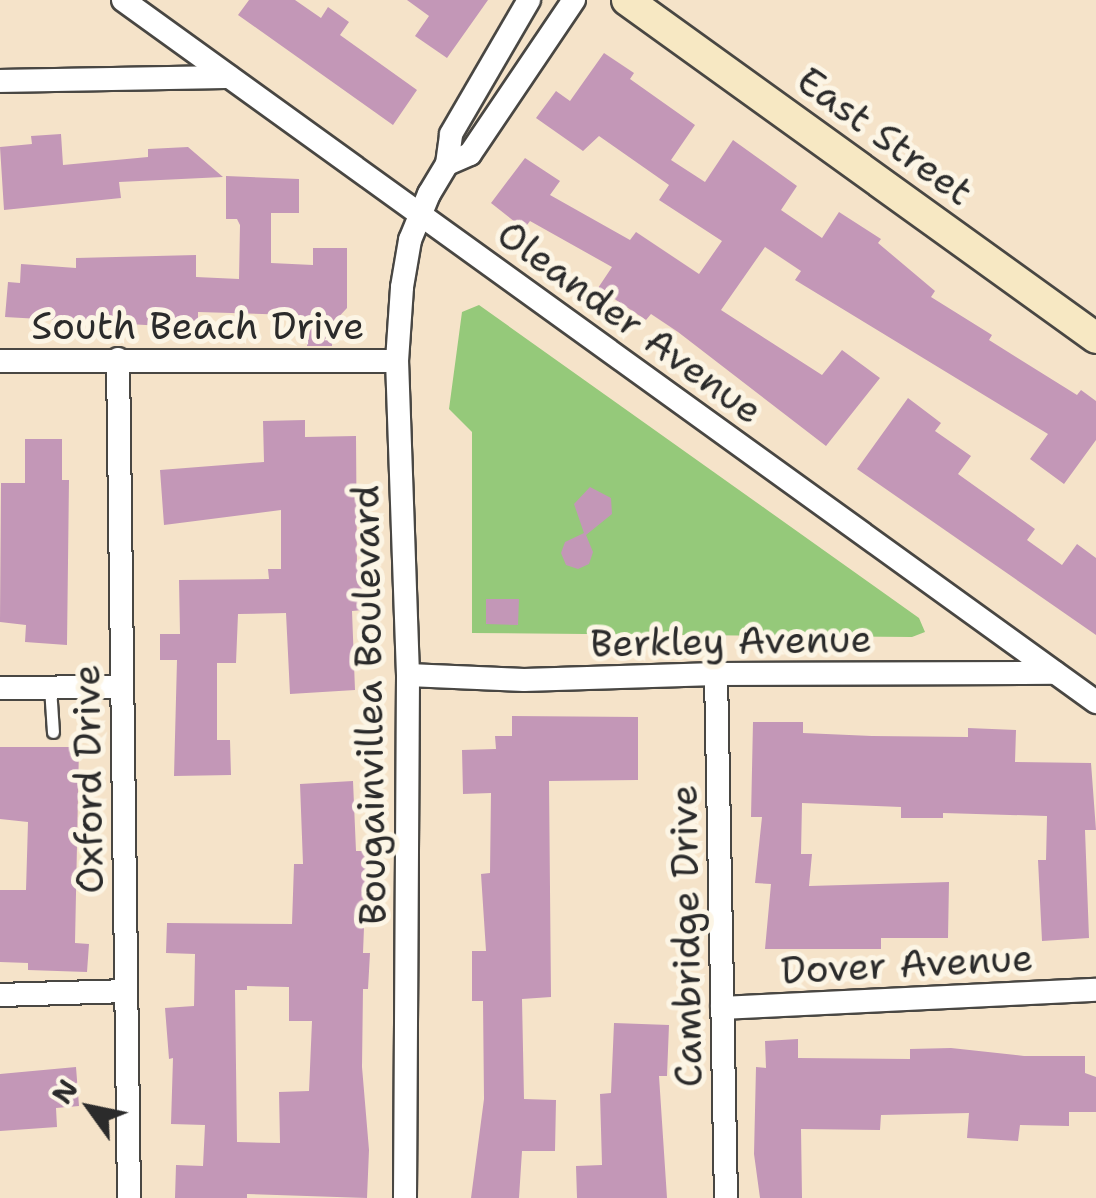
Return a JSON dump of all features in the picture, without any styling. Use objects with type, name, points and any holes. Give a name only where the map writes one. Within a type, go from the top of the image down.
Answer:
[{"type":"main road","name":"East Street","points":[[627,0],[1096,338]]},
{"type":"street","name":"Oleander Avenue","points":[[123,0],[1096,702]]},
{"type":"street","points":[[447,164],[451,134],[530,0]]},
{"type":"street","points":[[447,164],[470,154],[574,0]]},
{"type":"street","points":[[0,82],[230,77]]},
{"type":"street","name":"Bougainvillea Boulevard","points":[[406,1198],[408,676],[396,361],[405,272],[421,214],[447,164]]},
{"type":"street","name":"Oxford Drive","points":[[118,359],[129,1198]]},
{"type":"street","name":"South Beach Drive","points":[[0,361],[396,361]]},
{"type":"street","name":"Berkley Avenue","points":[[408,676],[524,680],[716,674],[1055,672]]},
{"type":"street","name":"Cambridge Drive","points":[[716,674],[726,1198]]},
{"type":"street","points":[[0,688],[122,687]]},
{"type":"street","name":"Dover Avenue","points":[[722,1008],[1096,990]]},
{"type":"street","points":[[0,995],[126,992]]},
{"type":"lane","points":[[50,688],[53,732]]},
{"type":"green space","points":[[479,305],[919,618],[925,632],[912,637],[472,633],[472,432],[449,409],[462,312]]},
{"type":"building","points":[[249,0],[295,0],[321,18],[328,7],[349,22],[340,35],[417,90],[393,125],[238,15]]},
{"type":"building","points":[[407,0],[488,0],[447,58],[415,36],[429,16]]},
{"type":"building","points":[[604,53],[634,73],[630,79],[695,125],[671,160],[705,182],[733,140],[797,186],[781,210],[822,238],[839,212],[881,239],[878,243],[935,291],[931,297],[992,335],[989,340],[1077,395],[1081,390],[1096,401],[1096,440],[1064,484],[1030,459],[1048,434],[795,280],[801,271],[765,247],[721,310],[822,375],[842,350],[880,378],[826,446],[678,332],[651,314],[646,320],[598,288],[612,267],[530,221],[524,229],[491,203],[525,158],[560,181],[550,195],[630,240],[636,232],[699,274],[722,241],[659,200],[669,185],[599,136],[583,151],[536,118],[556,91],[570,101]]},
{"type":"building","points":[[61,134],[63,165],[148,157],[148,149],[188,147],[223,177],[119,182],[121,198],[4,210],[0,147],[32,144],[31,136]]},
{"type":"building","points":[[226,176],[299,179],[299,213],[271,213],[271,263],[313,265],[313,248],[347,248],[347,308],[333,323],[332,346],[307,346],[309,323],[295,323],[295,315],[198,312],[198,324],[163,326],[5,317],[8,282],[20,283],[21,264],[76,268],[76,258],[196,255],[196,277],[239,279],[240,225],[237,219],[226,219]]},
{"type":"building","points":[[908,398],[941,423],[935,431],[971,456],[958,474],[1035,529],[1027,540],[1062,565],[1077,544],[1096,558],[1096,635],[857,469]]},
{"type":"building","points":[[305,420],[305,437],[356,436],[357,568],[362,568],[363,610],[352,611],[355,690],[290,694],[286,613],[238,614],[236,663],[217,663],[217,740],[230,740],[231,775],[174,776],[177,660],[160,660],[160,634],[180,634],[179,580],[269,579],[268,569],[281,569],[281,510],[164,525],[160,470],[264,462],[263,421]]},
{"type":"building","points":[[25,439],[62,439],[62,480],[69,480],[67,645],[25,642],[26,625],[0,622],[1,483],[25,483]]},
{"type":"building","points":[[590,487],[611,498],[612,514],[586,535],[593,552],[589,564],[578,569],[566,565],[561,553],[565,542],[584,533],[574,504]]},
{"type":"building","points":[[486,599],[519,599],[518,625],[486,624]]},
{"type":"building","points":[[512,716],[638,717],[638,780],[549,781],[551,997],[522,999],[524,1099],[556,1100],[555,1151],[522,1151],[519,1198],[471,1198],[484,1099],[483,1001],[472,1001],[472,951],[486,951],[481,874],[490,873],[491,793],[463,794],[462,750],[496,749],[495,736],[512,736]]},
{"type":"building","points":[[753,722],[803,722],[803,733],[872,736],[968,737],[968,728],[1016,730],[1015,762],[1091,763],[1096,830],[1085,830],[1089,938],[1042,941],[1038,860],[1046,860],[1047,816],[943,813],[943,818],[901,818],[901,807],[802,803],[801,854],[812,854],[809,886],[949,882],[948,938],[881,938],[881,949],[765,949],[771,884],[755,883],[762,817],[751,817]]},
{"type":"building","points":[[0,747],[79,747],[75,943],[89,944],[87,972],[28,970],[28,963],[0,962],[0,890],[26,890],[28,822],[0,819]]},
{"type":"building","points":[[353,781],[356,851],[367,851],[363,953],[370,953],[368,989],[363,989],[362,1067],[369,1150],[367,1198],[247,1194],[247,1198],[175,1198],[176,1165],[203,1166],[205,1125],[171,1124],[173,1058],[169,1059],[165,1008],[194,1006],[195,954],[166,953],[167,923],[292,924],[294,864],[303,864],[300,784]],"holes":[[[247,986],[289,987],[289,1021],[312,1021],[309,1091],[279,1092],[280,1143],[237,1142],[235,990],[247,990]]]},
{"type":"building","points":[[614,1023],[669,1025],[667,1076],[659,1076],[667,1198],[577,1198],[576,1166],[602,1165],[600,1094],[611,1093]]},
{"type":"building","points":[[798,1039],[798,1058],[910,1059],[910,1049],[951,1048],[1024,1056],[1085,1056],[1085,1073],[1096,1077],[1096,1112],[1069,1112],[1069,1126],[1020,1125],[1018,1141],[967,1138],[969,1113],[881,1115],[880,1130],[801,1129],[802,1198],[760,1198],[754,1154],[756,1067],[766,1068],[765,1041]]},
{"type":"building","points":[[76,1067],[79,1106],[56,1108],[57,1127],[0,1131],[0,1074]]}]
